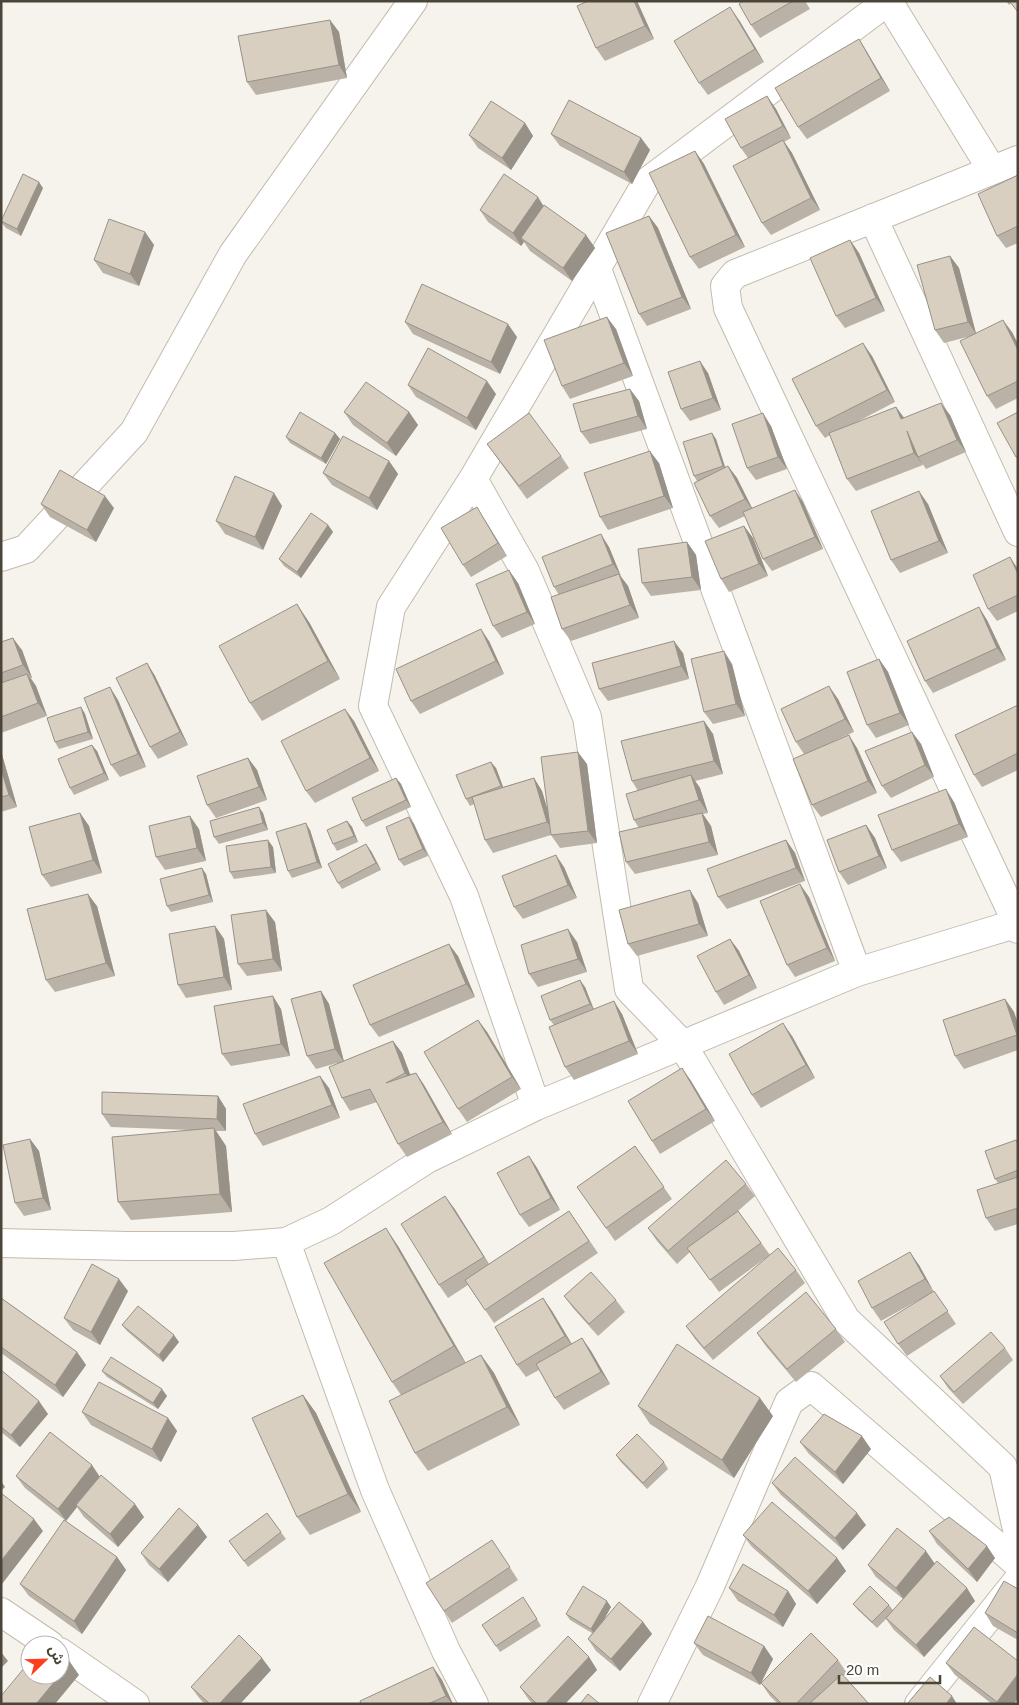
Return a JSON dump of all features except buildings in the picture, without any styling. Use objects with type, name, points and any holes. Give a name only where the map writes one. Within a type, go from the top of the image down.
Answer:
[{"type":"street","points":[[1,557],[26,548],[134,432],[233,254],[414,1]]},
{"type":"street","points":[[536,1106],[464,896],[373,706],[391,607],[473,479],[647,182],[888,1],[992,170]]},
{"type":"street","points":[[1,1243],[234,1246],[286,1242],[330,1221],[427,1159],[536,1106],[857,972],[1018,925],[728,308],[725,286],[735,274],[1018,160]]},
{"type":"street","points":[[873,218],[1018,532]]},
{"type":"street","points":[[597,269],[857,972]]},
{"type":"street","points":[[473,479],[525,571],[587,717],[629,988],[682,1044],[846,1320],[1003,1467],[1018,1534]]},
{"type":"street","points":[[286,1242],[376,1490],[446,1651],[474,1704]]},
{"type":"street","points":[[652,1704],[710,1586],[789,1402],[811,1386],[1018,1564]]},
{"type":"street","points":[[919,1704],[1018,1580]]},
{"type":"street","points":[[1,1612],[35,1635]]},
{"type":"street","points":[[70,1659],[135,1704]]}]
